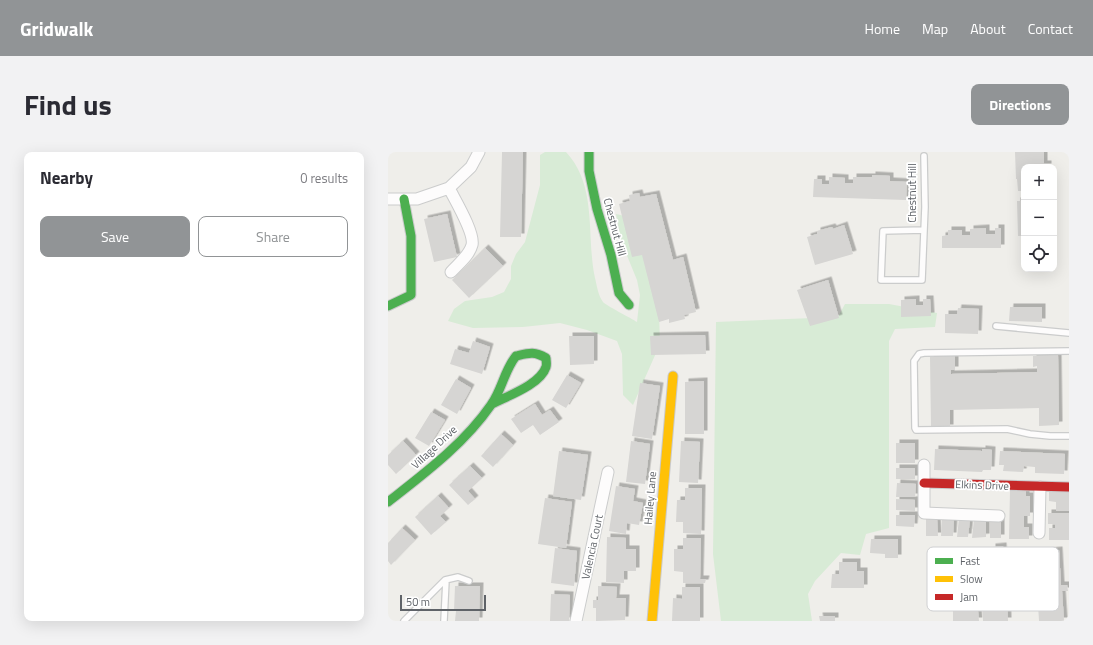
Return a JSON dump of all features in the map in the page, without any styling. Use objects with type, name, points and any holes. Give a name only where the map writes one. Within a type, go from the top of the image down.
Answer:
[{"type":"street","points":[[388,199],[417,199],[449,188],[472,167],[479,152]]},
{"type":"street","name":"Chestnut Hill","points":[[589,152],[589,171],[597,209],[619,293],[629,305]]},
{"type":"street","points":[[449,188],[470,229],[472,244],[467,255],[451,272]]},
{"type":"street","points":[[388,306],[411,295],[411,236],[404,199]]},
{"type":"street","name":"Village Drive","points":[[388,502],[420,477],[476,425],[492,404],[509,365],[516,356],[538,353],[546,358],[546,367],[542,375],[520,390],[492,404]]},
{"type":"street","name":"Hailey Lane","points":[[652,621],[673,376]]},
{"type":"street","points":[[924,465],[924,513],[999,516]]},
{"type":"street","name":"Valencia Court","points":[[576,621],[608,472]]},
{"type":"street","name":"Elkins Drive","points":[[924,483],[1069,487]]},
{"type":"street","points":[[1039,533],[1040,487]]},
{"type":"lane","name":"Chestnut Hill","points":[[924,156],[925,207],[922,280],[881,280],[883,231],[924,230]]},
{"type":"lane","points":[[996,326],[1069,333]]},
{"type":"lane","points":[[1069,351],[924,353],[919,354],[914,361],[916,430],[1007,429],[1030,434],[1069,436]]},
{"type":"lane","points":[[404,621],[446,580],[458,578],[468,581]]},
{"type":"lane","points":[[444,621],[446,580]]},
{"type":"green space","points":[[545,152],[566,152],[576,165],[583,180],[587,196],[592,262],[600,296],[605,304],[637,322],[640,295],[637,280],[621,241],[616,214],[629,217],[635,229],[659,312],[660,344],[633,405],[623,395],[622,354],[617,341],[587,330],[560,323],[523,327],[473,328],[448,321],[454,309],[465,301],[492,297],[504,292],[511,279],[511,266],[516,254],[525,242],[540,185],[540,155]]},
{"type":"green space","points":[[845,304],[889,304],[937,313],[935,327],[895,329],[889,341],[889,528],[866,534],[860,555],[841,553],[815,581],[808,594],[812,621],[721,621],[713,554],[716,322],[838,317]]},
{"type":"building","points":[[502,152],[523,152],[521,237],[500,237]]},
{"type":"building","points":[[1015,152],[1044,152],[1044,164],[1021,164],[1021,191],[1018,191]]},
{"type":"building","points":[[872,175],[890,176],[890,181],[907,182],[906,200],[813,197],[814,179],[822,179],[822,184],[829,184],[829,177],[845,178],[845,183],[853,183],[853,177],[872,177]]},
{"type":"building","points":[[639,193],[640,197],[656,194],[673,260],[683,257],[696,312],[684,315],[685,319],[669,323],[669,319],[659,322],[642,255],[632,257],[619,204],[630,201],[629,195]]},
{"type":"building","points":[[1017,201],[1021,201],[1021,236],[1018,236]]},
{"type":"building","points":[[447,214],[457,257],[434,262],[424,219]]},
{"type":"building","points":[[844,225],[853,254],[815,265],[807,237],[817,234],[817,231],[832,227],[833,229]]},
{"type":"building","points":[[986,228],[986,234],[995,234],[995,228],[1001,228],[1001,248],[942,248],[942,236],[948,235],[948,230],[962,230],[962,235],[970,235],[970,229]]},
{"type":"building","points":[[485,248],[503,266],[469,298],[452,280]]},
{"type":"building","points":[[828,280],[839,318],[810,326],[797,290]]},
{"type":"building","points":[[916,299],[916,305],[923,305],[923,299],[930,299],[931,316],[901,317],[901,300]]},
{"type":"building","points":[[1010,307],[1042,307],[1042,322],[1009,321]]},
{"type":"building","points":[[958,308],[979,309],[978,334],[945,333],[945,314],[957,314]]},
{"type":"building","points":[[705,335],[706,354],[651,355],[650,336]]},
{"type":"building","points":[[569,336],[594,336],[594,364],[570,365]]},
{"type":"building","points":[[473,341],[490,347],[482,374],[450,364],[455,349],[469,353]]},
{"type":"building","points":[[1058,355],[1059,425],[1039,426],[1039,408],[950,410],[950,428],[931,428],[930,357],[955,356],[955,370],[951,370],[951,374],[1037,372],[1037,366],[1033,367],[1033,356]]},
{"type":"building","points":[[567,375],[581,383],[566,408],[552,400]]},
{"type":"building","points":[[456,379],[471,388],[457,414],[441,405]]},
{"type":"building","points":[[704,381],[704,434],[685,434],[685,382]]},
{"type":"building","points":[[640,383],[660,386],[652,439],[632,436]]},
{"type":"building","points":[[535,404],[542,415],[550,410],[559,422],[540,435],[533,425],[521,433],[511,419]]},
{"type":"building","points":[[431,412],[445,420],[429,446],[415,438]]},
{"type":"building","points":[[501,434],[513,445],[493,467],[481,456]]},
{"type":"building","points":[[403,441],[416,455],[396,474],[388,465],[388,455]]},
{"type":"building","points":[[631,441],[650,444],[645,484],[626,482]]},
{"type":"building","points":[[681,441],[700,442],[698,483],[679,482]]},
{"type":"building","points":[[896,443],[915,443],[915,463],[896,463]]},
{"type":"building","points":[[935,449],[992,450],[991,470],[983,470],[982,472],[934,470]]},
{"type":"building","points":[[559,451],[588,455],[581,500],[553,496]]},
{"type":"building","points":[[1000,451],[1065,454],[1064,474],[1035,473],[1035,467],[1024,466],[1023,472],[1003,471],[1004,465],[999,465]]},
{"type":"building","points":[[470,466],[482,478],[468,491],[475,499],[468,505],[449,485]]},
{"type":"building","points":[[896,468],[915,468],[915,479],[896,479]]},
{"type":"building","points":[[897,483],[916,484],[915,497],[896,497]]},
{"type":"building","points":[[616,486],[635,489],[633,501],[643,503],[639,525],[627,523],[626,534],[609,531]]},
{"type":"building","points":[[685,488],[702,488],[701,534],[683,533],[683,522],[676,522],[677,500],[685,500]]},
{"type":"building","points":[[1010,490],[1026,490],[1026,496],[1030,496],[1030,516],[1024,516],[1024,527],[1029,527],[1029,539],[1009,539]]},
{"type":"building","points":[[1049,491],[1069,491],[1069,511],[1056,511],[1056,502],[1049,501]]},
{"type":"building","points":[[438,496],[449,508],[440,516],[446,522],[431,535],[415,517]]},
{"type":"building","points":[[545,498],[572,502],[566,548],[538,544]]},
{"type":"building","points":[[896,499],[915,500],[915,511],[896,510]]},
{"type":"building","points":[[1048,513],[1069,513],[1069,540],[1049,540],[1049,528],[1055,528],[1055,524],[1048,524]]},
{"type":"building","points":[[896,515],[915,515],[914,527],[896,526]]},
{"type":"building","points":[[926,518],[937,518],[938,536],[926,536]]},
{"type":"building","points":[[959,518],[970,519],[968,537],[957,537]]},
{"type":"building","points":[[942,519],[954,519],[953,536],[941,536]]},
{"type":"building","points":[[986,519],[986,537],[972,538],[974,520]]},
{"type":"building","points":[[990,519],[1001,519],[1001,538],[990,538]]},
{"type":"building","points":[[402,528],[415,540],[391,565],[388,561],[388,543]]},
{"type":"building","points":[[607,537],[626,538],[626,549],[636,549],[636,571],[624,571],[624,583],[606,582]]},
{"type":"building","points":[[683,538],[701,538],[700,579],[706,579],[705,583],[683,583],[683,572],[674,571],[674,549],[683,549]]},
{"type":"building","points":[[871,539],[898,539],[898,558],[885,558],[885,554],[870,553]]},
{"type":"building","points":[[555,548],[577,551],[574,586],[551,583]]},
{"type":"building","points":[[1059,550],[1061,585],[1067,585],[1068,591],[1062,591],[1064,621],[1039,621],[1038,611],[1059,611]]},
{"type":"building","points":[[839,562],[857,562],[857,571],[864,571],[864,588],[831,588],[832,574],[839,574]]},
{"type":"building","points":[[455,586],[480,586],[479,621],[455,621]]},
{"type":"building","points":[[598,586],[617,587],[616,598],[626,598],[625,620],[596,621],[596,608],[593,608],[593,600],[598,600]]},
{"type":"building","points":[[682,587],[700,587],[700,621],[672,621],[673,598],[682,599]]},
{"type":"building","points":[[551,594],[570,595],[569,621],[550,621]]},
{"type":"building","points":[[953,611],[978,611],[979,621],[953,621]]},
{"type":"building","points":[[982,611],[1008,611],[1008,621],[983,621]]},
{"type":"building","points":[[819,616],[835,616],[835,621],[820,621]]},
{"type":"traffic: fast","points":[[589,152],[589,171],[597,209],[611,255],[619,293],[629,305]]},
{"type":"traffic: fast","points":[[388,306],[411,295],[411,236],[404,199]]},
{"type":"traffic: fast","points":[[388,502],[416,480],[469,433],[495,399],[516,356],[531,353],[538,354],[546,358],[546,367],[543,373],[530,385],[492,404]]},
{"type":"traffic: slow","points":[[652,621],[673,376]]},
{"type":"traffic: jam","points":[[924,483],[1069,487]]}]
